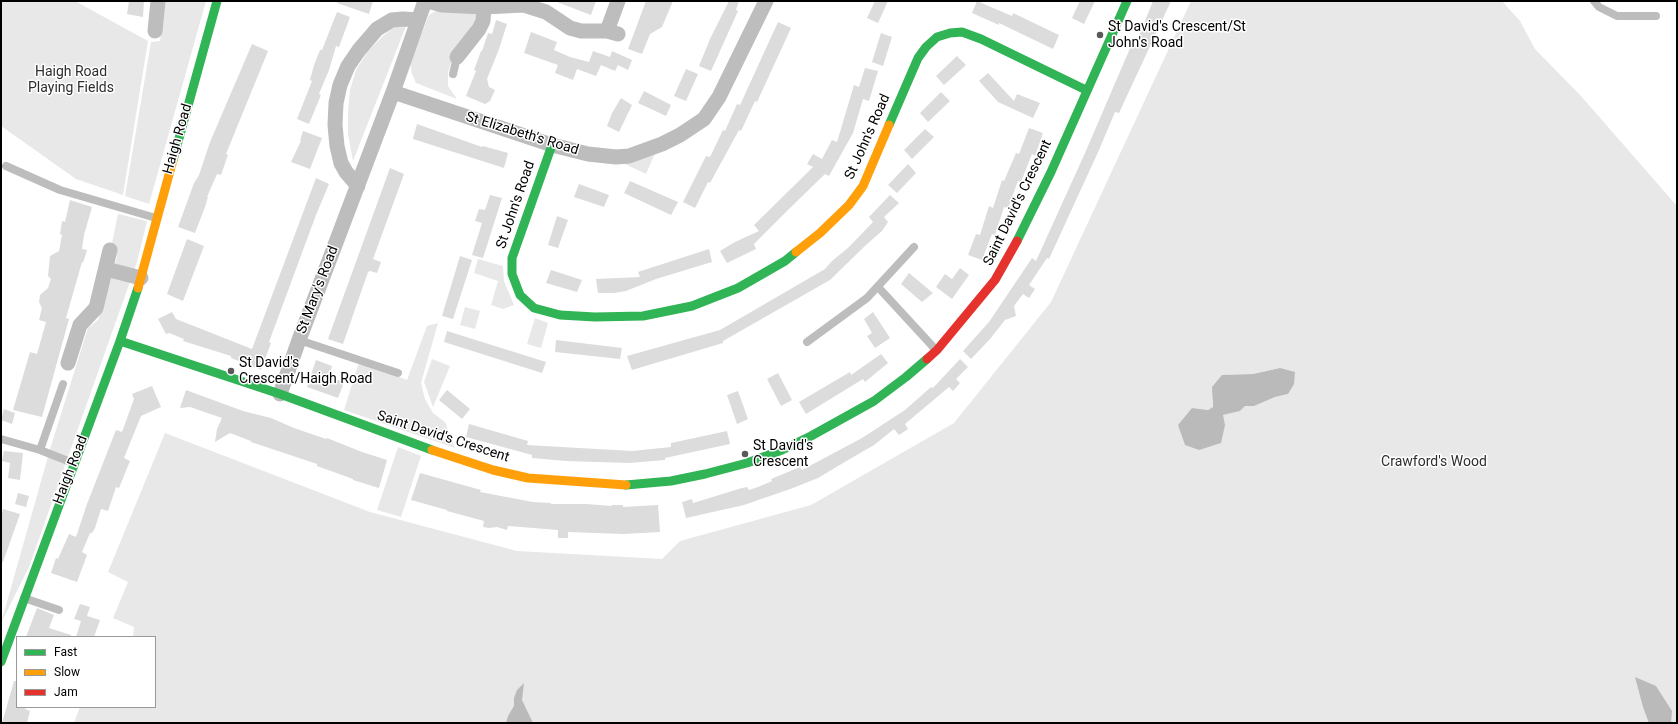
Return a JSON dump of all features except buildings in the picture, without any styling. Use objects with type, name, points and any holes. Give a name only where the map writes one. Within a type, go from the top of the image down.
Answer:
[{"type":"street","points":[[155,31],[158,1]]},
{"type":"street","name":"Haigh Road","points":[[2,659],[4,642],[24,598],[120,341],[140,278],[217,1]]},
{"type":"street","points":[[426,1],[442,5],[484,7],[524,5],[546,12],[570,28],[581,31],[612,32],[618,1]]},
{"type":"street","name":"St Mary's Road","points":[[280,394],[426,1]]},
{"type":"street","name":"St Elizabeth's Road","points":[[393,92],[552,145],[588,154],[616,157],[629,156],[662,144],[695,126],[704,119],[719,97],[766,1]]},
{"type":"street","name":"Saint David's Crescent","points":[[120,341],[280,394],[434,452],[493,470],[528,478],[630,484],[671,481],[747,463],[782,450],[837,423],[874,401],[906,378],[936,350],[995,280],[1012,252],[1051,172],[1086,90],[1127,1]]},
{"type":"street","points":[[457,58],[479,29],[483,21],[484,7]]},
{"type":"street","points":[[358,186],[346,172],[341,163],[337,146],[335,125],[336,103],[340,85],[348,66],[358,50],[377,29],[392,20],[403,18],[418,20]]},
{"type":"street","name":"St John's Road","points":[[552,145],[512,258],[512,274],[520,295],[534,308],[560,315],[596,317],[644,316],[692,306],[738,288],[785,261],[820,233],[849,205],[863,186],[918,58],[926,47],[937,37],[950,33],[962,32],[981,39],[1086,90]]},
{"type":"street","points":[[68,363],[80,325],[96,308],[110,250]]},
{"type":"street","points":[[106,269],[140,278]]},
{"type":"lane","points":[[1594,1],[1599,7],[1617,16],[1656,16]]},
{"type":"lane","points":[[453,74],[457,58]]},
{"type":"lane","points":[[6,166],[60,190],[156,219]]},
{"type":"lane","points":[[807,342],[867,298],[914,247]]},
{"type":"lane","points":[[878,287],[936,350]]},
{"type":"lane","points":[[299,340],[398,373]]},
{"type":"lane","points":[[40,450],[64,384]]},
{"type":"lane","points":[[1,439],[40,450],[74,463]]},
{"type":"lane","points":[[24,598],[59,610]]},
{"type":"green space","name":"Haigh Road Playing Fields","points":[[1,1],[75,1],[148,41],[123,195],[76,179],[1,126]]},
{"type":"green space","points":[[165,1],[206,1],[149,204],[125,196],[151,42],[160,41]]},
{"type":"green space","name":"Crawford's Wood","points":[[1191,1],[1502,1],[1520,21],[1535,49],[1581,96],[1677,206],[1677,723],[74,723],[80,708],[156,708],[156,636],[133,636],[134,627],[113,618],[128,582],[108,572],[165,433],[370,512],[517,551],[662,559],[680,541],[811,505],[954,423],[1051,302]],"holes":[[[1280,368],[1288,394],[1275,397],[1254,406],[1245,406],[1240,411],[1222,415],[1192,408],[1208,410],[1213,407],[1212,400],[1222,375],[1253,374]]]},
{"type":"green space","points":[[439,9],[481,13],[456,48],[448,72],[448,86],[457,99],[416,83],[412,74],[410,63],[429,15]]},
{"type":"green space","points":[[408,21],[353,161],[348,134],[348,111],[350,90],[356,70],[368,51],[383,36],[396,26]]},
{"type":"green space","points":[[656,151],[646,174],[623,163]]},
{"type":"green space","points":[[118,214],[147,221],[137,262],[29,567],[1,623],[51,446],[88,328],[98,320],[117,257],[112,243]]},
{"type":"green space","points":[[478,259],[503,266],[504,281],[514,305],[503,309],[491,305],[498,281],[474,273]]},
{"type":"green space","points":[[465,307],[480,311],[475,329],[460,325]]},
{"type":"green space","points":[[535,318],[548,323],[541,348],[527,344]]},
{"type":"green space","points":[[438,323],[421,383],[425,399],[433,413],[445,422],[455,448],[344,410],[359,362],[407,380],[427,326]]},
{"type":"green space","points":[[432,359],[450,366],[433,407],[424,382]]},
{"type":"green space","points":[[398,447],[421,456],[401,517],[377,510]]},
{"type":"shaded area","points":[[1280,368],[1295,372],[1294,384],[1288,394],[1275,397],[1254,406],[1245,406],[1240,411],[1223,415],[1225,425],[1221,443],[1199,450],[1185,445],[1178,425],[1192,408],[1208,410],[1213,407],[1212,387],[1222,375],[1253,374]]},
{"type":"shaded area","points":[[1635,677],[1656,686],[1672,711],[1671,723],[1649,723]]},
{"type":"shaded area","points":[[524,683],[522,700],[533,723],[506,723],[514,706],[514,698],[517,690]]},
{"type":"traffic: fast","points":[[173,160],[217,1]]},
{"type":"traffic: fast","points":[[1017,241],[1051,172],[1127,1]]},
{"type":"traffic: fast","points":[[889,125],[918,58],[926,47],[937,37],[950,33],[962,32],[981,39],[1086,90]]},
{"type":"traffic: fast","points":[[552,145],[512,258],[512,274],[520,295],[534,308],[560,315],[595,317],[643,316],[692,306],[738,288],[785,261],[796,252]]},
{"type":"traffic: fast","points":[[1,662],[120,341],[138,288]]},
{"type":"traffic: fast","points":[[120,341],[280,394],[432,450]]},
{"type":"traffic: fast","points":[[626,485],[671,481],[705,474],[747,463],[782,450],[811,436],[874,401],[927,359]]},
{"type":"traffic: slow","points":[[796,252],[820,233],[849,205],[863,186],[889,125]]},
{"type":"traffic: slow","points":[[138,288],[173,160]]},
{"type":"traffic: slow","points":[[432,450],[493,470],[528,478],[626,485]]},
{"type":"traffic: jam","points":[[927,359],[937,350],[995,280],[1017,241]]},
{"type":"place","name":"St David's Crescent/St John's Road","points":[[1100,35]]},
{"type":"place","name":"St David's Crescent/Haigh Road","points":[[231,371]]},
{"type":"place","name":"St David's Crescent","points":[[745,454]]}]
